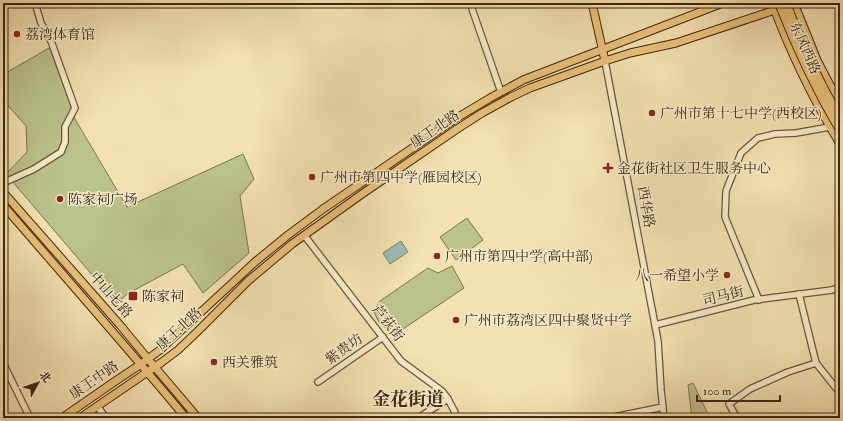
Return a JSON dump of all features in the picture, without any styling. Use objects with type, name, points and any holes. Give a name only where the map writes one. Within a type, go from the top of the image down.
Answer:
[{"type":"highway","points":[[786,3],[822,86],[840,118]]},
{"type":"highway","points":[[776,5],[819,94],[840,130]]},
{"type":"main road","name":"西华路","points":[[592,3],[606,61]]},
{"type":"main road","name":"康王北路","points":[[141,364],[168,342],[265,253],[288,234],[454,119],[523,80],[723,3]]},
{"type":"main road","name":"东风西路","points":[[794,3],[811,47],[840,104]]},
{"type":"main road","name":"康王北路","points":[[154,367],[168,358],[186,342],[258,272],[304,235],[482,113],[530,88],[630,53],[676,43],[776,5]]},
{"type":"main road","name":"东风西路","points":[[776,5],[793,54],[806,83],[840,144]]},
{"type":"main road","name":"中山七路","points":[[3,192],[120,325],[198,418]]},
{"type":"main road","name":"中山七路","points":[[3,205],[113,331],[185,418]]},
{"type":"main road","points":[[113,331],[120,325]]},
{"type":"main road","name":"康王中路","points":[[62,418],[141,364]]},
{"type":"main road","name":"康王中路","points":[[80,418],[154,367]]},
{"type":"street","points":[[3,183],[34,169],[61,152],[65,142],[65,127],[75,108],[51,41],[41,24],[35,3]]},
{"type":"street","points":[[470,3],[500,92]]},
{"type":"street","points":[[793,54],[811,47]]},
{"type":"street","points":[[581,57],[588,60],[589,64],[585,68]]},
{"type":"street","name":"西华路","points":[[606,61],[658,341],[664,418]]},
{"type":"street","points":[[759,300],[725,217],[726,191],[741,153],[758,138],[775,134],[796,133],[830,127]]},
{"type":"street","name":"芦荻街","points":[[304,235],[402,361],[442,391],[458,418]]},
{"type":"street","name":"司马街","points":[[655,326],[759,300],[832,290],[840,287]]},
{"type":"street","points":[[799,294],[816,363],[840,393]]},
{"type":"street","name":"紫贵坊","points":[[318,382],[383,337]]},
{"type":"street","points":[[738,418],[729,404],[750,389],[788,372],[816,363]]},
{"type":"street","points":[[3,364],[30,418]]},
{"type":"street","points":[[418,418],[448,399]]},
{"type":"street","points":[[97,406],[106,418]]},
{"type":"street","points":[[609,418],[663,407]]},
{"type":"green space","points":[[51,47],[75,119],[127,207],[243,154],[254,179],[240,196],[249,253],[203,293],[183,264],[127,294],[117,304],[6,174],[27,152],[26,126],[3,100],[3,79],[9,71]]},
{"type":"green space","points":[[467,218],[483,240],[456,260],[440,237]]},
{"type":"green space","points":[[452,266],[464,288],[403,329],[387,328],[381,324],[374,311],[380,301],[428,268],[438,273]]},
{"type":"green space","points":[[693,383],[710,418],[692,418],[688,385]]},
{"type":"water","points":[[401,241],[408,252],[390,264],[383,253]]},
{"type":"place","name":"荔湾体育馆","points":[[17,34]]},
{"type":"place","name":"广州市第十七中学(西校区)","points":[[652,113]]},
{"type":"place","name":"金花街社区卫生服务中心","points":[[608,168]]},
{"type":"place","name":"广州市第四中学(雁园校区)","points":[[312,177]]},
{"type":"place","name":"陈家祠广场","points":[[60,199]]},
{"type":"place","name":"广州市第四中学(高中部)","points":[[437,256]]},
{"type":"place","name":"八一希望小学","points":[[727,275]]},
{"type":"place","name":"陈家祠","points":[[133,296]]},
{"type":"place","name":"广州市荔湾区四中聚贤中学","points":[[456,320]]},
{"type":"place","name":"西关雅筑","points":[[214,362]]},
{"type":"district","name":"金花街道","points":[[408,399]]}]
